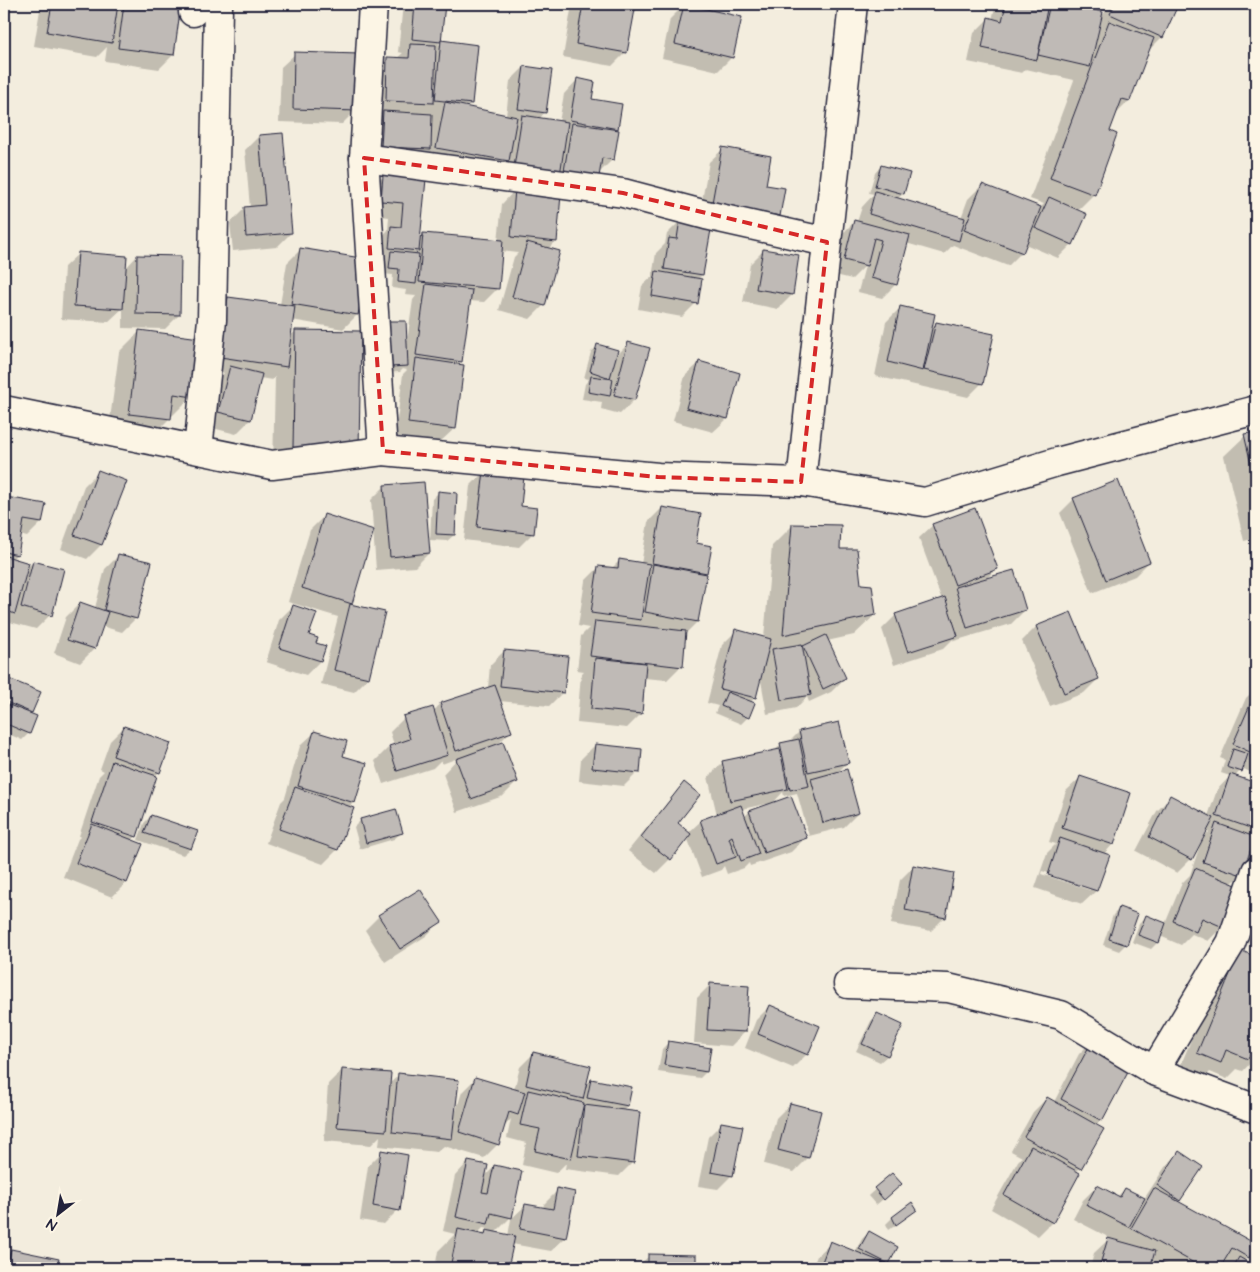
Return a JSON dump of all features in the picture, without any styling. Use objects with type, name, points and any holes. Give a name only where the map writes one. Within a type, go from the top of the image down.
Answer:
[{"type":"street","points":[[373,4],[364,158],[383,451]]},
{"type":"street","points":[[801,482],[853,4]]},
{"type":"street","points":[[198,449],[212,320],[201,7]]},
{"type":"street","points":[[364,158],[623,193],[706,215],[827,242]]},
{"type":"street","points":[[4,410],[272,465],[383,451],[658,477],[801,482],[925,502],[1057,462],[1256,410]]},
{"type":"street","points":[[1154,1071],[1231,943],[1256,871]]},
{"type":"street","points":[[848,984],[948,988],[1061,1015],[1154,1071],[1256,1108]]},
{"type":"highlighted area","points":[[364,158],[623,193],[827,242],[801,482],[658,477],[383,451]]},
{"type":"building","points":[[52,4],[118,4],[112,43],[47,32]]},
{"type":"building","points":[[124,4],[181,4],[174,55],[118,48]]},
{"type":"building","points":[[415,4],[445,4],[441,42],[412,39]]},
{"type":"building","points":[[583,4],[636,4],[627,53],[576,44]]},
{"type":"building","points":[[684,4],[742,17],[733,58],[675,44]]},
{"type":"building","points":[[1006,4],[1048,4],[1037,60],[982,48],[988,17],[1002,21]]},
{"type":"building","points":[[1050,4],[1067,4],[1103,12],[1090,67],[1038,55]]},
{"type":"building","points":[[1115,4],[1178,5],[1163,38],[1110,14]]},
{"type":"building","points":[[1109,21],[1154,38],[1130,101],[1122,99],[1110,131],[1117,134],[1095,195],[1050,178]]},
{"type":"building","points":[[441,40],[478,45],[472,104],[435,100]]},
{"type":"building","points":[[410,44],[436,45],[434,103],[386,101],[387,57],[409,58]]},
{"type":"building","points":[[294,52],[359,54],[357,111],[293,109]]},
{"type":"building","points":[[524,66],[552,70],[546,113],[518,109]]},
{"type":"building","points":[[577,78],[595,82],[592,99],[622,104],[618,129],[570,120]]},
{"type":"building","points":[[445,102],[517,117],[509,161],[436,148]]},
{"type":"building","points":[[383,111],[432,114],[431,149],[381,147]]},
{"type":"building","points":[[522,115],[568,122],[560,175],[514,167]]},
{"type":"building","points":[[572,123],[619,130],[614,160],[602,158],[598,183],[563,177]]},
{"type":"building","points":[[283,133],[292,233],[246,237],[244,207],[265,205],[259,135]]},
{"type":"building","points":[[722,147],[771,156],[766,185],[785,188],[780,216],[712,203]]},
{"type":"building","points":[[881,165],[910,173],[904,194],[875,186]]},
{"type":"building","points":[[383,175],[426,179],[419,251],[389,248],[391,226],[401,227],[403,203],[381,201]]},
{"type":"building","points":[[982,184],[1041,207],[1023,253],[964,230]]},
{"type":"building","points":[[515,189],[561,194],[557,242],[511,237]]},
{"type":"building","points":[[875,191],[965,218],[959,241],[869,214]]},
{"type":"building","points":[[1049,197],[1087,214],[1073,245],[1035,228]]},
{"type":"building","points":[[680,219],[712,224],[703,275],[664,269],[669,238],[677,239]]},
{"type":"building","points":[[854,220],[910,235],[897,285],[871,278],[881,240],[874,238],[867,266],[844,260]]},
{"type":"building","points":[[423,233],[503,240],[499,289],[419,282]]},
{"type":"building","points":[[527,242],[560,251],[545,306],[512,297]]},
{"type":"building","points":[[300,248],[367,259],[358,315],[291,304]]},
{"type":"building","points":[[763,249],[799,255],[793,295],[756,289]]},
{"type":"building","points":[[391,251],[419,254],[416,284],[398,282],[399,269],[389,268]]},
{"type":"building","points":[[78,252],[127,256],[123,309],[74,306]]},
{"type":"building","points":[[137,255],[181,256],[180,315],[136,314]]},
{"type":"building","points":[[656,271],[702,279],[698,304],[652,296]]},
{"type":"building","points":[[426,284],[472,290],[462,362],[416,355]]},
{"type":"building","points":[[228,297],[295,306],[287,367],[220,357]]},
{"type":"building","points":[[900,306],[935,314],[923,371],[888,362]]},
{"type":"building","points":[[388,321],[406,321],[408,366],[391,367]]},
{"type":"building","points":[[936,322],[994,334],[983,384],[924,370]]},
{"type":"building","points":[[139,330],[200,338],[193,397],[174,394],[171,419],[129,414]]},
{"type":"building","points":[[295,330],[361,331],[359,450],[293,448]]},
{"type":"building","points":[[628,342],[650,348],[635,400],[614,395]]},
{"type":"building","points":[[597,344],[618,350],[610,378],[590,371]]},
{"type":"building","points":[[416,358],[464,365],[456,429],[408,423]]},
{"type":"building","points":[[699,361],[740,373],[728,419],[686,408]]},
{"type":"building","points":[[230,366],[262,374],[251,420],[218,412]]},
{"type":"building","points":[[591,376],[613,379],[610,396],[588,392]]},
{"type":"building","points":[[1256,432],[1256,486],[1244,434]]},
{"type":"building","points":[[98,470],[127,481],[102,545],[74,535]]},
{"type":"building","points":[[484,471],[524,476],[521,506],[537,508],[534,534],[477,527]]},
{"type":"building","points":[[1118,480],[1150,562],[1106,580],[1073,498]]},
{"type":"building","points":[[424,482],[430,553],[390,557],[384,485]]},
{"type":"building","points":[[438,491],[457,493],[455,535],[436,534]]},
{"type":"building","points":[[6,497],[46,504],[42,523],[24,520],[18,555],[4,552],[4,509]]},
{"type":"building","points":[[662,507],[701,514],[696,543],[712,546],[707,573],[652,563]]},
{"type":"building","points":[[975,508],[998,569],[955,585],[932,524]]},
{"type":"building","points":[[324,514],[374,530],[352,604],[302,588]]},
{"type":"building","points":[[792,524],[841,525],[840,549],[857,549],[861,584],[872,585],[876,615],[783,635]]},
{"type":"building","points":[[118,554],[152,562],[137,619],[104,610]]},
{"type":"building","points":[[6,556],[29,563],[15,614],[4,610],[4,563]]},
{"type":"building","points":[[619,559],[650,564],[641,620],[591,613],[598,566],[618,568]]},
{"type":"building","points":[[33,561],[64,569],[52,616],[21,607]]},
{"type":"building","points":[[653,564],[707,574],[698,622],[645,612]]},
{"type":"building","points":[[1014,570],[1026,610],[967,628],[955,587]]},
{"type":"building","points":[[945,597],[958,636],[908,652],[895,614]]},
{"type":"building","points":[[80,602],[108,612],[95,649],[67,640]]},
{"type":"building","points":[[350,604],[385,612],[369,678],[334,670]]},
{"type":"building","points":[[293,605],[317,613],[309,635],[318,638],[316,643],[326,646],[321,661],[279,648]]},
{"type":"building","points":[[1071,612],[1099,679],[1064,693],[1036,626]]},
{"type":"building","points":[[595,621],[686,631],[683,667],[590,656]]},
{"type":"building","points":[[735,629],[771,639],[756,698],[720,689]]},
{"type":"building","points":[[826,635],[846,678],[823,689],[803,646]]},
{"type":"building","points":[[802,644],[811,695],[781,700],[772,649]]},
{"type":"building","points":[[504,650],[568,656],[564,693],[500,686]]},
{"type":"building","points":[[595,658],[646,663],[642,714],[591,709]]},
{"type":"building","points":[[4,677],[41,692],[32,713],[4,701]]},
{"type":"building","points":[[495,685],[512,732],[456,751],[440,703]]},
{"type":"building","points":[[1256,691],[1256,755],[1233,744]]},
{"type":"building","points":[[727,692],[755,703],[749,718],[721,706]]},
{"type":"building","points":[[4,703],[37,716],[30,734],[4,723]]},
{"type":"building","points":[[433,707],[448,755],[397,771],[389,746],[410,739],[403,716]]},
{"type":"building","points":[[839,722],[849,763],[808,772],[799,731]]},
{"type":"building","points":[[124,726],[171,743],[160,773],[113,756]]},
{"type":"building","points":[[314,731],[347,741],[343,756],[367,763],[355,803],[298,786]]},
{"type":"building","points":[[799,739],[809,786],[790,790],[780,743]]},
{"type":"building","points":[[503,742],[518,782],[471,799],[456,759]]},
{"type":"building","points":[[595,744],[642,749],[640,773],[592,768]]},
{"type":"building","points":[[780,749],[788,789],[730,801],[722,761]]},
{"type":"building","points":[[1233,749],[1248,754],[1242,772],[1227,767]]},
{"type":"building","points":[[112,761],[157,776],[137,837],[92,822]]},
{"type":"building","points":[[847,769],[859,813],[823,823],[811,779]]},
{"type":"building","points":[[1230,774],[1256,783],[1256,830],[1216,816]]},
{"type":"building","points":[[1080,776],[1131,793],[1114,845],[1062,828]]},
{"type":"building","points":[[684,782],[700,795],[678,823],[691,834],[671,860],[641,837]]},
{"type":"building","points":[[295,787],[354,808],[338,850],[279,829]]},
{"type":"building","points":[[1170,795],[1214,818],[1192,860],[1149,837]]},
{"type":"building","points":[[791,796],[807,838],[764,853],[749,811]]},
{"type":"building","points":[[741,805],[759,854],[741,861],[732,836],[729,838],[736,857],[716,864],[700,820]]},
{"type":"building","points":[[396,809],[403,833],[366,843],[360,819]]},
{"type":"building","points":[[151,815],[198,831],[191,849],[144,833]]},
{"type":"building","points":[[1216,823],[1255,837],[1242,875],[1203,862]]},
{"type":"building","points":[[92,824],[143,844],[127,883],[76,863]]},
{"type":"building","points":[[1060,838],[1110,855],[1097,891],[1048,875]]},
{"type":"building","points":[[913,865],[954,873],[946,918],[905,910]]},
{"type":"building","points":[[1195,868],[1241,887],[1223,927],[1202,918],[1196,932],[1173,921]]},
{"type":"building","points":[[420,889],[442,922],[400,949],[378,915]]},
{"type":"building","points":[[1119,907],[1138,914],[1127,945],[1109,939]]},
{"type":"building","points":[[1146,915],[1166,923],[1159,943],[1138,935]]},
{"type":"building","points":[[1240,950],[1256,957],[1256,1048],[1254,1047],[1248,1059],[1226,1050],[1221,1063],[1197,1053]]},
{"type":"building","points":[[710,983],[749,986],[746,1032],[707,1030]]},
{"type":"building","points":[[770,1005],[820,1026],[808,1055],[758,1034]]},
{"type":"building","points":[[877,1013],[903,1025],[888,1056],[862,1044]]},
{"type":"building","points":[[1093,1039],[1134,1061],[1102,1121],[1061,1099]]},
{"type":"building","points":[[668,1041],[711,1048],[707,1072],[664,1065]]},
{"type":"building","points":[[533,1052],[591,1066],[583,1099],[526,1085]]},
{"type":"building","points":[[342,1069],[391,1073],[386,1131],[337,1127]]},
{"type":"building","points":[[398,1073],[459,1080],[452,1139],[392,1132]]},
{"type":"building","points":[[475,1077],[525,1092],[518,1115],[509,1112],[499,1145],[459,1132]]},
{"type":"building","points":[[591,1079],[632,1087],[628,1106],[587,1098]]},
{"type":"building","points":[[528,1090],[584,1103],[571,1159],[535,1151],[540,1129],[520,1125]]},
{"type":"building","points":[[1047,1097],[1104,1129],[1081,1169],[1024,1137]]},
{"type":"building","points":[[790,1103],[821,1111],[809,1158],[778,1150]]},
{"type":"building","points":[[584,1105],[640,1112],[634,1163],[578,1156]]},
{"type":"building","points":[[721,1122],[743,1126],[733,1176],[711,1172]]},
{"type":"building","points":[[1031,1146],[1080,1173],[1053,1223],[1004,1195]]},
{"type":"building","points":[[381,1150],[408,1155],[400,1211],[373,1206]]},
{"type":"building","points":[[1179,1151],[1203,1167],[1180,1201],[1157,1185]]},
{"type":"building","points":[[468,1161],[488,1165],[482,1192],[488,1193],[494,1165],[522,1171],[512,1218],[491,1213],[488,1224],[456,1217]]},
{"type":"building","points":[[892,1173],[902,1184],[884,1200],[874,1188]]},
{"type":"building","points":[[1097,1185],[1120,1197],[1125,1188],[1145,1198],[1129,1227],[1086,1205]]},
{"type":"building","points":[[557,1188],[575,1192],[566,1238],[520,1229],[525,1204],[553,1209]]},
{"type":"building","points":[[1154,1188],[1256,1244],[1249,1258],[1232,1248],[1220,1268],[1203,1268],[1131,1228]]},
{"type":"building","points":[[912,1202],[917,1210],[896,1225],[892,1217]]},
{"type":"building","points":[[458,1229],[485,1235],[486,1230],[515,1236],[508,1268],[450,1268]]},
{"type":"building","points":[[869,1231],[898,1247],[889,1264],[859,1249]]},
{"type":"building","points":[[1108,1238],[1155,1251],[1150,1268],[1099,1268]]},
{"type":"building","points":[[830,1241],[889,1265],[888,1268],[838,1268],[822,1262]]},
{"type":"building","points":[[11,1249],[59,1259],[57,1268],[7,1268]]},
{"type":"building","points":[[648,1254],[696,1255],[696,1268],[648,1268]]},
{"type":"building","points":[[1239,1257],[1251,1264],[1248,1268],[1233,1268]]},
{"type":"building","points":[[1160,1263],[1177,1268],[1158,1268]]}]
